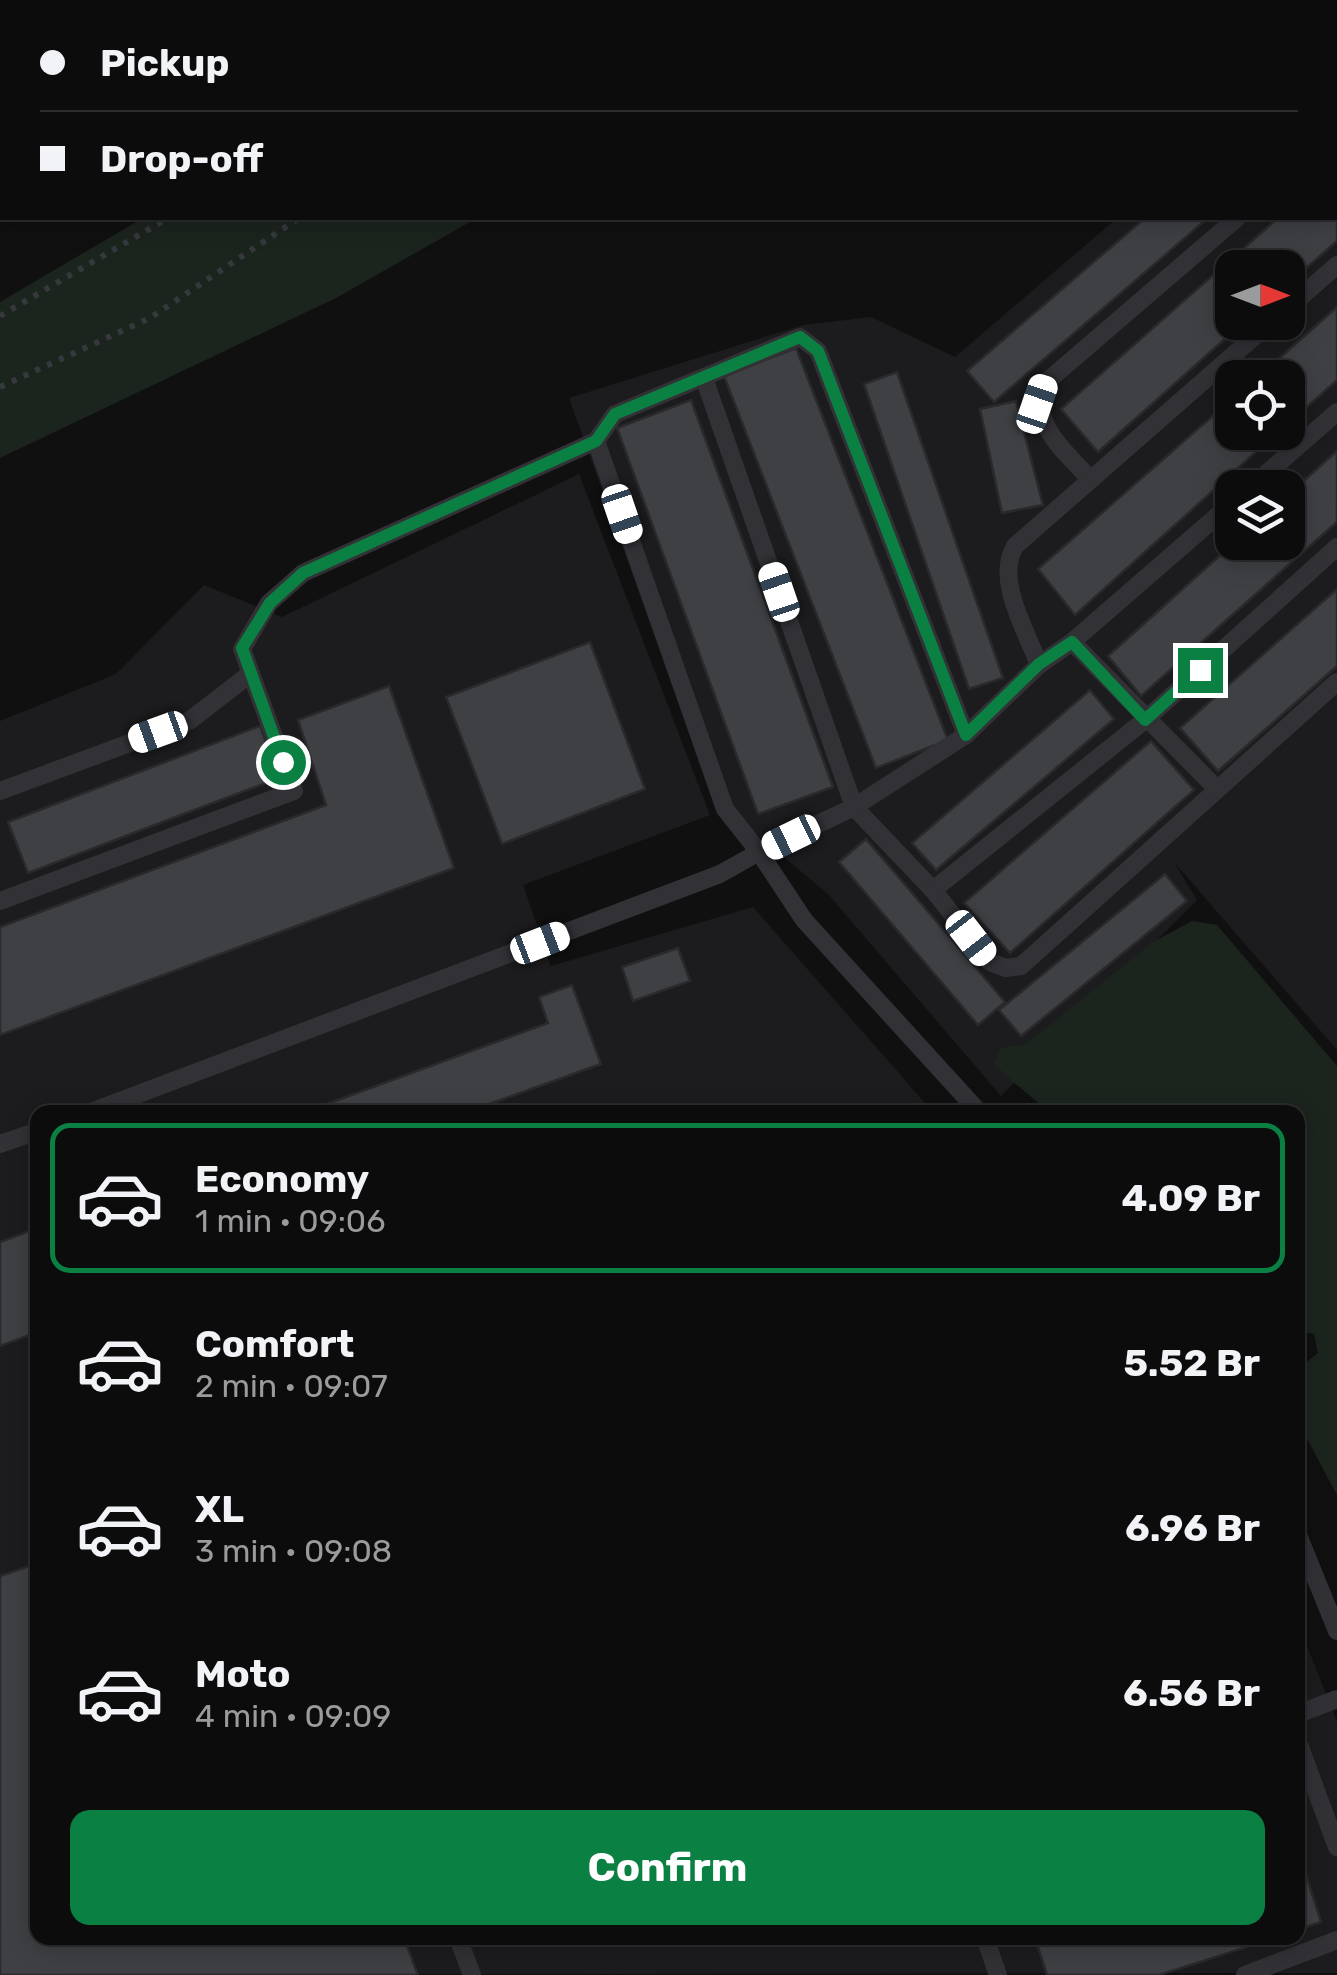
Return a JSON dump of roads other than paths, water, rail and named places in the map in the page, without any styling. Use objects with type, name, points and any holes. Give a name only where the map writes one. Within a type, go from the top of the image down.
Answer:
[{"type":"lane","points":[[1090,479],[1042,424],[1037,404],[1044,384],[1236,220]]},
{"type":"lane","points":[[1305,293],[1337,265]]},
{"type":"lane","points":[[0,901],[294,790],[242,648],[270,603],[303,573],[596,441],[615,414],[800,337],[818,351],[966,735]]},
{"type":"lane","points":[[1039,664],[1009,583],[1006,562],[1016,546],[1250,340]]},
{"type":"lane","points":[[704,378],[854,807],[933,890],[990,962],[1006,968],[1021,966],[1337,682]]},
{"type":"lane","points":[[1271,470],[1337,412]]},
{"type":"lane","points":[[596,441],[725,809],[760,852],[804,920],[974,1105]]},
{"type":"lane","points":[[146,1103],[702,882],[854,807],[966,735],[1039,664],[1072,642],[1215,518]]},
{"type":"lane","points":[[933,890],[1145,720],[1337,547]]},
{"type":"lane","points":[[1072,642],[1217,789]]},
{"type":"lane","points":[[0,791],[189,720],[250,674]]},
{"type":"lane","points":[[0,1144],[30,1134]]},
{"type":"lane","points":[[1305,1551],[1337,1631]]},
{"type":"lane","points":[[1305,1711],[1337,1699]]},
{"type":"lane","points":[[1305,1761],[1337,1847]]},
{"type":"lane","points":[[1244,1975],[1337,1940]]},
{"type":"lane","points":[[461,1945],[472,1975]]},
{"type":"lane","points":[[987,1945],[998,1975]]}]
